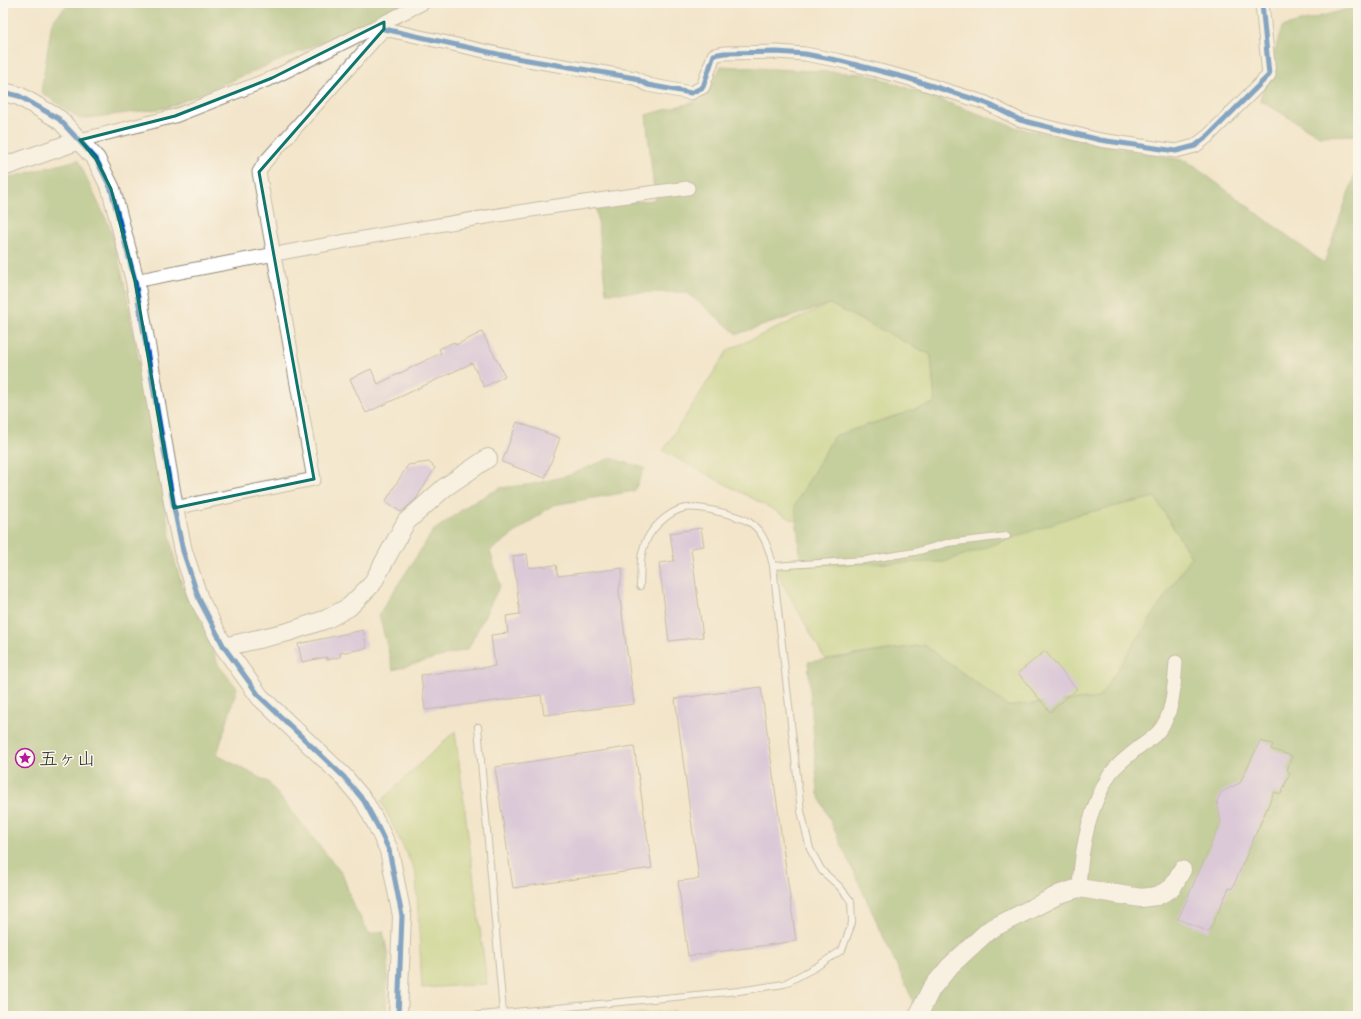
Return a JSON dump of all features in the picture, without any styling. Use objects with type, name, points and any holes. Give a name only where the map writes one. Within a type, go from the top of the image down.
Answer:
[{"type":"street","points":[[3,167],[80,140],[175,116],[265,81],[384,25],[423,3]]},
{"type":"street","points":[[384,25],[516,58],[635,78],[648,85],[691,93],[703,87],[714,55],[724,53],[777,52],[805,54],[841,61],[907,78],[986,103],[1020,120],[1100,140],[1176,151],[1195,146],[1208,136],[1269,75],[1262,3]]},
{"type":"street","points":[[174,508],[314,479],[259,172],[265,162],[384,25]]},
{"type":"street","points":[[3,92],[19,96],[59,119],[96,159],[111,189],[135,281],[174,508],[184,551],[199,599],[224,647],[260,697],[344,777],[364,801],[377,825],[388,850],[402,916],[398,1016]]},
{"type":"street","points":[[135,281],[273,254],[588,201],[688,188]]},
{"type":"street","points":[[224,647],[288,632],[327,619],[349,607],[372,584],[406,522],[444,488],[488,458]]},
{"type":"street","points":[[1078,888],[1080,867],[1090,817],[1110,774],[1127,757],[1158,732],[1168,716],[1173,691],[1176,662]]},
{"type":"street","points":[[918,1016],[931,989],[950,966],[989,930],[1060,894],[1078,888],[1141,898],[1157,896],[1172,888],[1182,870]]},
{"type":"lane","points":[[470,1016],[739,991],[784,984],[816,967],[842,950],[852,922],[851,901],[839,886],[822,871],[810,850],[801,811],[773,566],[767,544],[750,522],[709,509],[682,508],[664,519],[647,538],[641,555],[640,586]]},
{"type":"lane","points":[[773,566],[865,560],[915,552],[947,543],[1007,536]]},
{"type":"lane","points":[[478,727],[503,1012]]},
{"type":"highlighted area","points":[[384,22],[384,29],[259,172],[314,479],[174,508],[135,281],[111,189],[96,159],[80,140],[175,116],[272,78]]},
{"type":"green space","points":[[69,3],[415,3],[167,108],[80,119],[41,92],[52,22]]},
{"type":"green space","points":[[1358,6],[1358,135],[1319,136],[1260,100],[1282,27]]},
{"type":"green space","points":[[721,66],[868,74],[1018,128],[1187,161],[1324,263],[1358,166],[1358,1016],[920,1016],[818,794],[808,662],[924,645],[1008,706],[1099,698],[1191,557],[1155,497],[1077,515],[944,562],[801,565],[795,505],[834,436],[935,403],[931,355],[830,304],[737,334],[686,292],[606,293],[596,205],[655,200],[646,115],[702,100],[708,93]]},
{"type":"green space","points":[[78,160],[111,230],[126,290],[174,558],[181,582],[201,620],[219,666],[237,688],[217,755],[268,782],[343,875],[352,902],[369,934],[383,931],[388,955],[386,1016],[3,1016],[3,179]]},
{"type":"green space","points":[[830,304],[931,355],[935,403],[834,436],[797,522],[663,451],[728,350]]},
{"type":"green space","points":[[610,458],[645,468],[634,491],[553,505],[490,551],[500,585],[468,649],[393,670],[379,614],[433,531],[470,504],[500,488],[533,484],[570,475]]},
{"type":"green space","points":[[1155,497],[1191,557],[1099,698],[1008,706],[924,645],[825,659],[773,566],[1077,515]]},
{"type":"green space","points":[[455,731],[487,984],[422,988],[416,873],[381,801]]},
{"type":"green space","points":[[675,1011],[676,1016],[613,1016]]},
{"type":"building","points":[[482,332],[505,376],[484,387],[472,363],[366,413],[350,379],[371,369],[378,384],[441,353],[439,349],[454,342],[456,345]]},
{"type":"building","points":[[517,422],[560,438],[545,478],[502,462]]},
{"type":"building","points":[[429,462],[435,468],[416,499],[401,512],[385,502],[408,465]]},
{"type":"building","points":[[701,528],[704,546],[691,548],[703,637],[669,641],[659,563],[674,561],[670,533]]},
{"type":"building","points":[[527,554],[529,568],[556,565],[558,576],[623,568],[619,591],[634,704],[544,715],[541,695],[425,710],[421,675],[495,666],[491,635],[508,633],[506,616],[520,614],[513,556]]},
{"type":"building","points":[[363,630],[367,648],[340,653],[340,657],[327,660],[327,657],[302,662],[298,644]]},
{"type":"building","points":[[1045,651],[1077,689],[1050,712],[1018,673]]},
{"type":"building","points":[[761,687],[796,941],[688,956],[678,881],[699,879],[675,699]]},
{"type":"building","points":[[1260,741],[1273,744],[1271,749],[1292,756],[1287,770],[1290,773],[1281,794],[1274,792],[1232,889],[1229,888],[1209,932],[1178,919],[1221,822],[1217,801],[1221,792],[1240,783]]},
{"type":"building","points":[[634,746],[652,868],[513,888],[495,767]]},
{"type":"cycle path","points":[[384,29],[516,58],[635,78],[648,85],[691,93],[703,87],[714,55],[724,53],[777,52],[805,54],[841,61],[907,78],[986,103],[1020,120],[1100,140],[1176,151],[1195,146],[1208,136],[1269,75],[1262,3]]},
{"type":"cycle path","points":[[3,92],[19,96],[59,119],[96,159],[111,189],[135,281],[174,508],[183,551],[199,599],[224,647],[260,697],[344,777],[364,801],[389,850],[402,916],[398,1016]]},
{"type":"place","name":"五ヶ山","points":[[25,758]]}]
